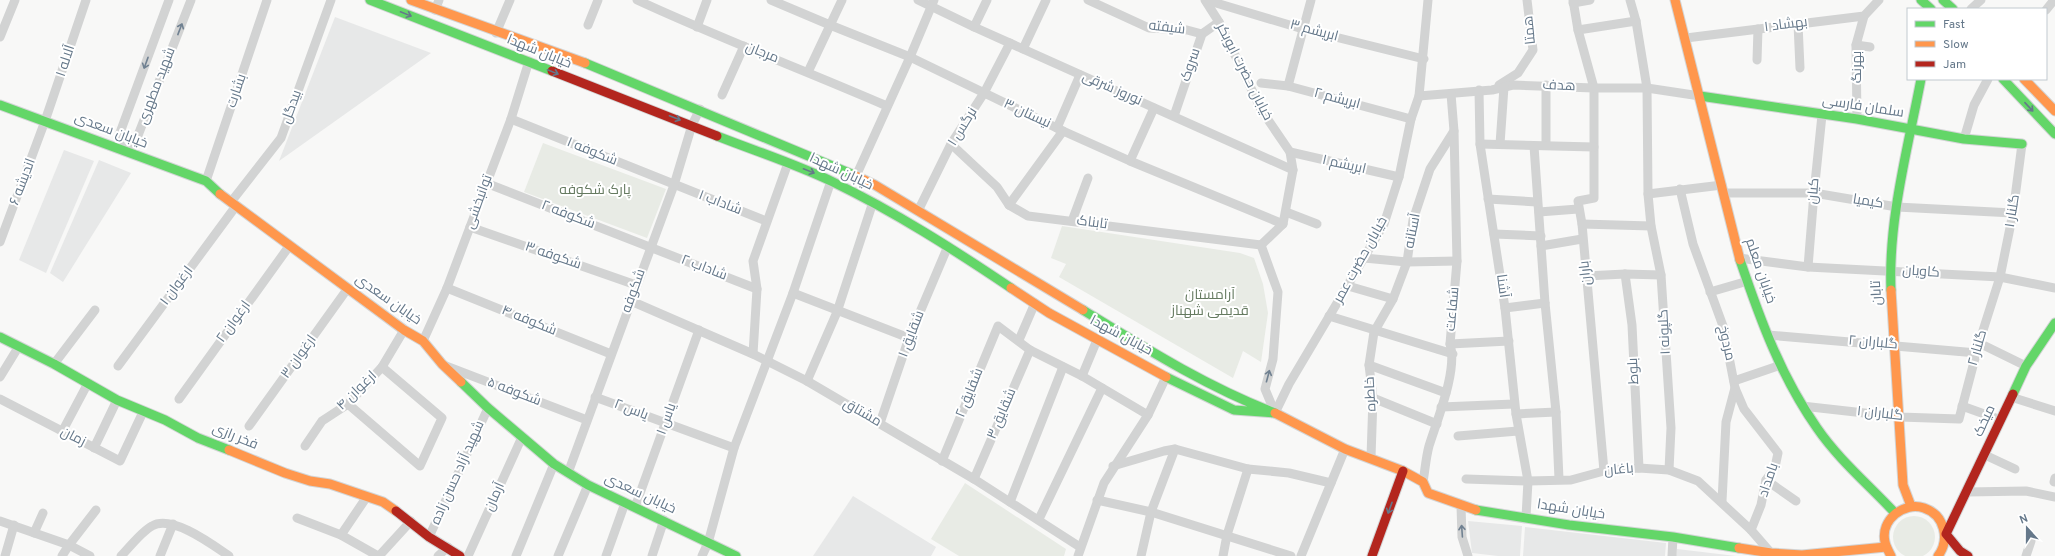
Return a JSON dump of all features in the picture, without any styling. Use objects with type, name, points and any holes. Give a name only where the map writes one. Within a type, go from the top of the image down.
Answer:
[{"type":"main road","name":"خیابان شهدا","points":[[370,0],[529,61],[551,72],[692,125],[831,180],[873,202],[948,246],[1035,304],[1097,340],[1166,377],[1234,410],[1276,413]]},
{"type":"main road","name":"خیابان شهدا","points":[[411,0],[496,33],[536,44],[700,109],[856,176],[918,211],[1155,354],[1238,399],[1276,413],[1345,448],[1372,457],[1403,471],[1423,482],[1428,493],[1461,506],[1569,526],[1673,537],[1771,553],[1802,555],[1886,547]]},
{"type":"main road","name":"خیابان معلم","points":[[1675,0],[1686,38],[1739,258],[1768,335],[1781,365],[1802,406],[1834,449],[1895,513]]},
{"type":"main road","points":[[1921,0],[1930,8]]},
{"type":"main road","points":[[1943,0],[1952,8]]},
{"type":"main road","name":"تابان","points":[[1911,506],[1903,484],[1890,270],[1897,207],[1921,80]]},
{"type":"main road","points":[[2004,80],[2055,134]]},
{"type":"main road","points":[[2025,80],[2055,111]]},
{"type":"main road","name":"سلمان فارسی","points":[[1700,96],[1822,116],[1857,119],[1964,139],[2022,144]]},
{"type":"main road","name":"خیابان سعدی","points":[[0,105],[206,181],[212,188],[233,204],[404,330],[423,340],[442,364],[488,408],[554,464],[588,485],[664,520],[736,556]]},
{"type":"main road","name":"میخک","points":[[1940,555],[1946,534],[1985,455],[2026,366],[2055,323]]},
{"type":"main road","name":"فخر رازی","points":[[0,336],[54,364],[117,400],[142,412],[165,420],[198,438],[310,481],[330,484],[366,498],[383,502],[411,521],[429,537],[448,547],[460,556]]},
{"type":"main road","points":[[1372,556],[1403,471]]},
{"type":"main road","points":[[1890,556],[1884,538],[1885,529],[1895,513],[1911,506],[1929,510],[1936,515],[1946,534],[1960,551],[1968,556]]},
{"type":"street","points":[[0,37],[15,0]]},
{"type":"street","name":"آلاله ۱","points":[[45,121],[86,0]]},
{"type":"street","name":"شهید مطهری","points":[[169,0],[118,138],[123,151],[135,143],[191,0]]},
{"type":"street","name":"بشارت","points":[[206,181],[267,0]]},
{"type":"street","name":"بیدگل","points":[[233,204],[281,138],[331,0]]},
{"type":"street","points":[[435,10],[439,0]]},
{"type":"street","points":[[496,33],[510,0]]},
{"type":"street","points":[[588,25],[598,0]]},
{"type":"street","name":"مرجان","points":[[637,0],[696,27],[808,72],[887,106]]},
{"type":"street","points":[[696,27],[707,0]]},
{"type":"street","name":"نیستان ۳","points":[[772,0],[830,26],[910,57],[1130,161],[1283,224]]},
{"type":"street","points":[[808,72],[842,0]]},
{"type":"street","name":"نوروز شرقی","points":[[918,0],[932,3],[974,27],[1293,170]]},
{"type":"street","points":[[974,27],[987,0]]},
{"type":"street","points":[[1023,49],[1046,0]]},
{"type":"street","name":"شیفته","points":[[1088,0],[1149,28],[1187,30],[1202,34]]},
{"type":"street","name":"خیابان حضرت ابوبکر","points":[[1205,0],[1220,22],[1262,110],[1290,152],[1293,170],[1283,224]]},
{"type":"street","name":"ابریشم ۳","points":[[1205,0],[1303,29],[1424,59]]},
{"type":"street","points":[[1288,86],[1310,0]]},
{"type":"street","name":"خیابان حضرت عمر","points":[[1276,413],[1289,384],[1384,224],[1399,177],[1411,119],[1419,96],[1424,59],[1428,0]]},
{"type":"street","name":"همتا","points":[[1492,90],[1518,73],[1533,50],[1527,0]]},
{"type":"street","points":[[1538,212],[1578,209],[1578,201],[1594,198],[1594,88],[1578,30],[1573,2],[1590,0]]},
{"type":"street","name":"گلپونه ۱","points":[[1630,0],[1636,21],[1647,88],[1648,194],[1651,226],[1661,275],[1671,428],[1669,470]]},
{"type":"street","points":[[1864,16],[1879,0]]},
{"type":"street","points":[[1972,8],[1981,0]]},
{"type":"street","points":[[2047,9],[2054,0]]},
{"type":"street","points":[[856,176],[910,57],[932,3]]},
{"type":"street","name":"بهشاد ۱","points":[[1686,38],[1864,16]]},
{"type":"street","name":"بهرنگ","points":[[1857,119],[1856,45],[1864,16]]},
{"type":"street","points":[[1578,30],[1636,21]]},
{"type":"street","name":"سروک","points":[[1174,116],[1202,34],[1220,22]]},
{"type":"street","points":[[1798,24],[1800,68]]},
{"type":"street","points":[[1757,60],[1758,29]]},
{"type":"street","name":"نرگس ۱","points":[[918,211],[951,144],[984,93],[1010,43]]},
{"type":"street","points":[[1856,45],[1870,47]]},
{"type":"street","points":[[722,95],[744,46]]},
{"type":"street","name":"توانبخشی","points":[[423,340],[447,288],[511,119],[529,61]]},
{"type":"street","points":[[1009,205],[1060,129],[1080,75]]},
{"type":"street","points":[[1964,139],[1974,105],[1987,80]]},
{"type":"street","name":"ابریشم ۲","points":[[1261,83],[1288,86],[1411,119]]},
{"type":"street","name":"هدف","points":[[1419,96],[1492,90],[1513,85],[1546,85],[1594,88],[1647,88],[1700,96]]},
{"type":"street","points":[[1546,85],[1546,145]]},
{"type":"street","points":[[1500,144],[1504,87]]},
{"type":"street","name":"آشنا","points":[[1479,90],[1480,144],[1505,308],[1514,404],[1528,481],[1526,517]]},
{"type":"street","name":"شفاعت","points":[[1423,482],[1429,447],[1446,392],[1453,354],[1450,344],[1457,261],[1454,131],[1451,94]]},
{"type":"street","points":[[1130,161],[1154,108]]},
{"type":"street","name":"شکوفه","points":[[568,473],[674,185],[692,125],[700,109]]},
{"type":"street","name":"کیان","points":[[1808,267],[1822,116]]},
{"type":"street","name":"شکوفه ۱","points":[[511,119],[674,185]]},
{"type":"street","name":"اندیشه ۶","points":[[0,242],[45,121]]},
{"type":"street","name":"آستانه","points":[[1374,332],[1393,299],[1407,262],[1413,220],[1430,169],[1454,131]]},
{"type":"street","name":"تابناک","points":[[951,144],[998,187],[1009,205],[1028,216],[1072,220],[1261,245]]},
{"type":"street","points":[[1480,144],[1594,147]]},
{"type":"street","name":"گلنار ۱","points":[[2000,277],[2013,213],[2022,144]]},
{"type":"street","points":[[1534,146],[1545,303],[1556,412],[1559,479]]},
{"type":"street","name":"ابریشم ۱","points":[[1290,152],[1399,177]]},
{"type":"street","points":[[753,354],[757,289],[752,261],[788,163]]},
{"type":"street","points":[[1072,220],[1088,178]]},
{"type":"street","points":[[702,556],[708,543],[734,448],[793,293],[831,180]]},
{"type":"street","name":"شکوفه ۲","points":[[486,183],[651,247]]},
{"type":"street","name":"شاداب ۱","points":[[674,185],[766,221]]},
{"type":"street","name":"کیمیا","points":[[1648,194],[1680,189],[1722,189],[1814,193],[1897,207],[2013,213]]},
{"type":"street","name":"مردوخ","points":[[1680,189],[1693,244],[1723,326],[1735,384],[1726,422],[1722,501]]},
{"type":"street","points":[[1488,199],[1537,202]]},
{"type":"street","points":[[807,381],[837,312],[873,202]]},
{"type":"street","name":"ارغوان ۱","points":[[118,366],[233,204]]},
{"type":"street","name":"باران","points":[[1578,209],[1582,224],[1582,239],[1604,470]]},
{"type":"street","points":[[1286,212],[1317,224]]},
{"type":"street","points":[[1276,413],[1265,389],[1273,359],[1278,292],[1261,245],[1283,224]]},
{"type":"street","points":[[1582,224],[1651,226]]},
{"type":"street","name":"شکوفه ۳","points":[[470,227],[636,285]]},
{"type":"street","points":[[1494,234],[1541,241],[1582,239]]},
{"type":"street","name":"ارغوان ۲","points":[[179,399],[290,245]]},
{"type":"street","name":"شقایق ۱","points":[[880,423],[909,338],[948,246]]},
{"type":"street","name":"شاداب ۲","points":[[651,247],[757,289]]},
{"type":"street","points":[[1364,258],[1407,262],[1457,261]]},
{"type":"street","name":"کاویان","points":[[1739,258],[1808,267],[1890,270],[2000,277],[2055,288]]},
{"type":"street","points":[[1586,276],[1625,274],[1661,275]]},
{"type":"street","name":"بلوط","points":[[1625,274],[1632,325],[1639,468]]},
{"type":"street","name":"گلنار ۲","points":[[1959,419],[1979,343],[2000,277]]},
{"type":"street","points":[[1710,292],[1741,283]]},
{"type":"street","points":[[1348,286],[1393,299]]},
{"type":"street","name":"ارغوان ۳","points":[[250,426],[348,288]]},
{"type":"street","name":"شکوفه ۴","points":[[447,288],[611,354]]},
{"type":"street","points":[[793,293],[837,312],[909,338]]},
{"type":"street","name":"مشتاق","points":[[631,301],[753,354],[807,381],[974,479],[1038,519],[1079,552]]},
{"type":"street","points":[[1505,308],[1545,303]]},
{"type":"street","points":[[1035,304],[1019,340],[1030,350],[1082,376],[1148,415]]},
{"type":"street","points":[[54,364],[95,310]]},
{"type":"street","points":[[1329,316],[1374,332],[1453,354]]},
{"type":"street","name":"شقایق ۲","points":[[942,461],[998,326],[1019,340]]},
{"type":"street","name":"ارغوان ۴","points":[[305,446],[322,422],[348,404],[382,367],[404,330]]},
{"type":"street","name":"یاس ۱","points":[[635,507],[699,330]]},
{"type":"street","name":"خاطره","points":[[1372,457],[1373,398],[1369,365],[1374,332]]},
{"type":"street","name":"گلباران ۲","points":[[1768,335],[1894,344],[1977,353]]},
{"type":"street","points":[[1082,376],[1097,340]]},
{"type":"street","points":[[1450,344],[1509,341]]},
{"type":"street","points":[[1979,343],[2026,366]]},
{"type":"street","points":[[0,377],[19,346]]},
{"type":"street","name":"شقایق ۳","points":[[974,479],[1030,350]]},
{"type":"street","name":"شکوفه ۵","points":[[442,364],[587,420]]},
{"type":"street","points":[[1369,365],[1446,392]]},
{"type":"street","points":[[1735,384],[1781,365]]},
{"type":"street","points":[[348,404],[420,466],[442,418],[382,367]]},
{"type":"street","points":[[1010,502],[1063,367]]},
{"type":"street","points":[[1079,552],[1097,500],[1113,466],[1148,415],[1166,377]]},
{"type":"street","points":[[62,432],[88,383]]},
{"type":"street","name":"بامداد","points":[[1735,384],[1744,408],[1778,453],[1775,467],[1766,480],[1761,505],[1751,530]]},
{"type":"street","points":[[1038,519],[1102,388]]},
{"type":"street","name":"یاس ۲","points":[[595,397],[734,448]]},
{"type":"street","points":[[2011,397],[2055,411]]},
{"type":"street","points":[[1373,398],[1437,424]]},
{"type":"street","name":"زمان","points":[[0,399],[120,461],[142,412]]},
{"type":"street","points":[[94,448],[117,400]]},
{"type":"street","points":[[1441,407],[1514,404]]},
{"type":"street","name":"گلباران ۱","points":[[1802,406],[1900,417],[1959,419]]},
{"type":"street","points":[[1962,406],[2001,420]]},
{"type":"street","name":"شهید آزاد حسن زاده","points":[[429,537],[488,408]]},
{"type":"street","points":[[1516,414],[1556,412]]},
{"type":"street","points":[[1458,436],[1518,431]]},
{"type":"street","name":"آرمان","points":[[468,556],[522,437]]},
{"type":"street","points":[[1301,556],[1331,483],[1339,469],[1345,448]]},
{"type":"street","points":[[1113,466],[1175,449],[1248,469],[1289,473],[1331,483]]},
{"type":"street","points":[[1141,556],[1150,512],[1175,449]]},
{"type":"street","points":[[1985,455],[2015,469]]},
{"type":"street","points":[[516,556],[554,464]]},
{"type":"street","name":"باغان","points":[[1466,479],[1528,481],[1559,479],[1571,480],[1604,470],[1639,468],[1669,470],[1698,481],[1722,501],[1751,530]]},
{"type":"street","points":[[1223,556],[1227,535],[1248,469]]},
{"type":"street","points":[[1766,480],[1796,501]]},
{"type":"street","points":[[558,556],[588,485]]},
{"type":"street","points":[[1967,492],[2026,491],[2055,497]]},
{"type":"street","points":[[341,536],[366,498]]},
{"type":"street","points":[[1097,500],[1150,512],[1291,556]]},
{"type":"street","points":[[606,556],[625,503]]},
{"type":"street","points":[[1461,506],[1462,537],[1468,556]]},
{"type":"street","points":[[62,556],[96,510]]},
{"type":"street","points":[[34,533],[43,513]]},
{"type":"street","points":[[297,518],[341,536],[379,556],[411,521]]},
{"type":"street","points":[[652,556],[664,520]]},
{"type":"street","points":[[0,521],[69,545],[90,556]]},
{"type":"street","points":[[160,556],[173,524]]},
{"type":"street","points":[[121,556],[152,525],[173,524],[205,539],[229,556]]},
{"type":"street","points":[[5,556],[14,525]]},
{"type":"street","points":[[1751,530],[1771,553]]},
{"type":"street","points":[[1672,556],[1673,537]]},
{"type":"street","points":[[2026,556],[2031,541]]},
{"type":"street","points":[[438,556],[448,547]]},
{"type":"shaded area","points":[[335,17],[431,53],[279,161]]},
{"type":"shaded area","points":[[64,150],[94,161],[46,273],[19,260]]},
{"type":"shaded area","points":[[99,160],[131,173],[63,282],[50,273]]},
{"type":"shaded area","points":[[853,496],[936,547],[931,556],[813,556]]},
{"type":"shaded area","points":[[1468,521],[1522,526],[1520,556],[1498,556],[1472,553]]},
{"type":"shaded area","points":[[1525,527],[1666,543],[1665,556],[1523,556]]},
{"type":"shaded area","points":[[1677,549],[1736,556],[1676,556]]},
{"type":"green space","name":"پارک شکوفه","points":[[543,143],[666,189],[647,238],[524,192]]},
{"type":"green space","name":"آرامستان قدیمی شهناز","points":[[1062,226],[1240,253],[1254,258],[1263,284],[1268,313],[1261,362],[1243,351],[1233,378],[1059,277],[1066,264],[1051,258]]},
{"type":"green space","points":[[965,483],[1066,549],[1064,556],[959,556],[931,539]]},
{"type":"green space","points":[[1914,516],[1929,522],[1935,537],[1933,545],[1929,552],[1918,557],[1906,556],[1899,552],[1893,537],[1899,522]]},
{"type":"traffic: fast","points":[[370,0],[552,71]]},
{"type":"traffic: fast","points":[[1921,0],[1930,8]]},
{"type":"traffic: fast","points":[[1943,0],[1952,8]]},
{"type":"traffic: fast","points":[[585,63],[854,175]]},
{"type":"traffic: fast","points":[[1891,290],[1891,264],[1896,211],[1921,80]]},
{"type":"traffic: fast","points":[[2004,80],[2055,134]]},
{"type":"traffic: fast","points":[[1700,96],[1857,119],[1964,139],[2022,144]]},
{"type":"traffic: fast","points":[[0,105],[206,181],[220,194]]},
{"type":"traffic: fast","points":[[717,136],[805,169],[833,182],[924,232],[1011,288]]},
{"type":"traffic: fast","points":[[1740,260],[1772,347],[1804,409],[1835,451],[1895,513]]},
{"type":"traffic: fast","points":[[1083,310],[1201,379],[1250,403],[1275,413],[1234,410],[1166,377]]},
{"type":"traffic: fast","points":[[2013,394],[2026,366],[2055,323]]},
{"type":"traffic: fast","points":[[0,337],[54,364],[117,400],[165,420],[198,438],[229,450]]},
{"type":"traffic: fast","points":[[461,382],[488,408],[554,464],[588,485],[736,556]]},
{"type":"traffic: fast","points":[[1476,510],[1569,525],[1673,537],[1739,548]]},
{"type":"traffic: slow","points":[[411,0],[585,63]]},
{"type":"traffic: slow","points":[[1675,0],[1740,260]]},
{"type":"traffic: slow","points":[[2025,80],[2055,111]]},
{"type":"traffic: slow","points":[[854,175],[875,185],[1083,310]]},
{"type":"traffic: slow","points":[[220,194],[404,330],[423,341],[442,364],[461,382]]},
{"type":"traffic: slow","points":[[1011,288],[1049,313],[1166,377]]},
{"type":"traffic: slow","points":[[1891,290],[1903,485],[1911,506]]},
{"type":"traffic: slow","points":[[1275,413],[1345,449],[1403,471],[1423,482],[1428,493],[1476,510]]},
{"type":"traffic: slow","points":[[229,450],[285,473],[310,481],[330,484],[383,502],[396,511]]},
{"type":"traffic: slow","points":[[1891,556],[1885,542],[1884,534],[1886,526],[1895,514],[1909,507],[1924,508],[1931,511],[1941,522],[1944,543],[1938,556]]},
{"type":"traffic: slow","points":[[1739,548],[1771,553],[1802,555],[1886,547]]},
{"type":"traffic: jam","points":[[552,71],[717,136]]},
{"type":"traffic: jam","points":[[1968,556],[1960,551],[1946,534],[2013,394]]},
{"type":"traffic: jam","points":[[1372,556],[1403,471]]},
{"type":"traffic: jam","points":[[396,511],[429,537],[460,556]]}]
